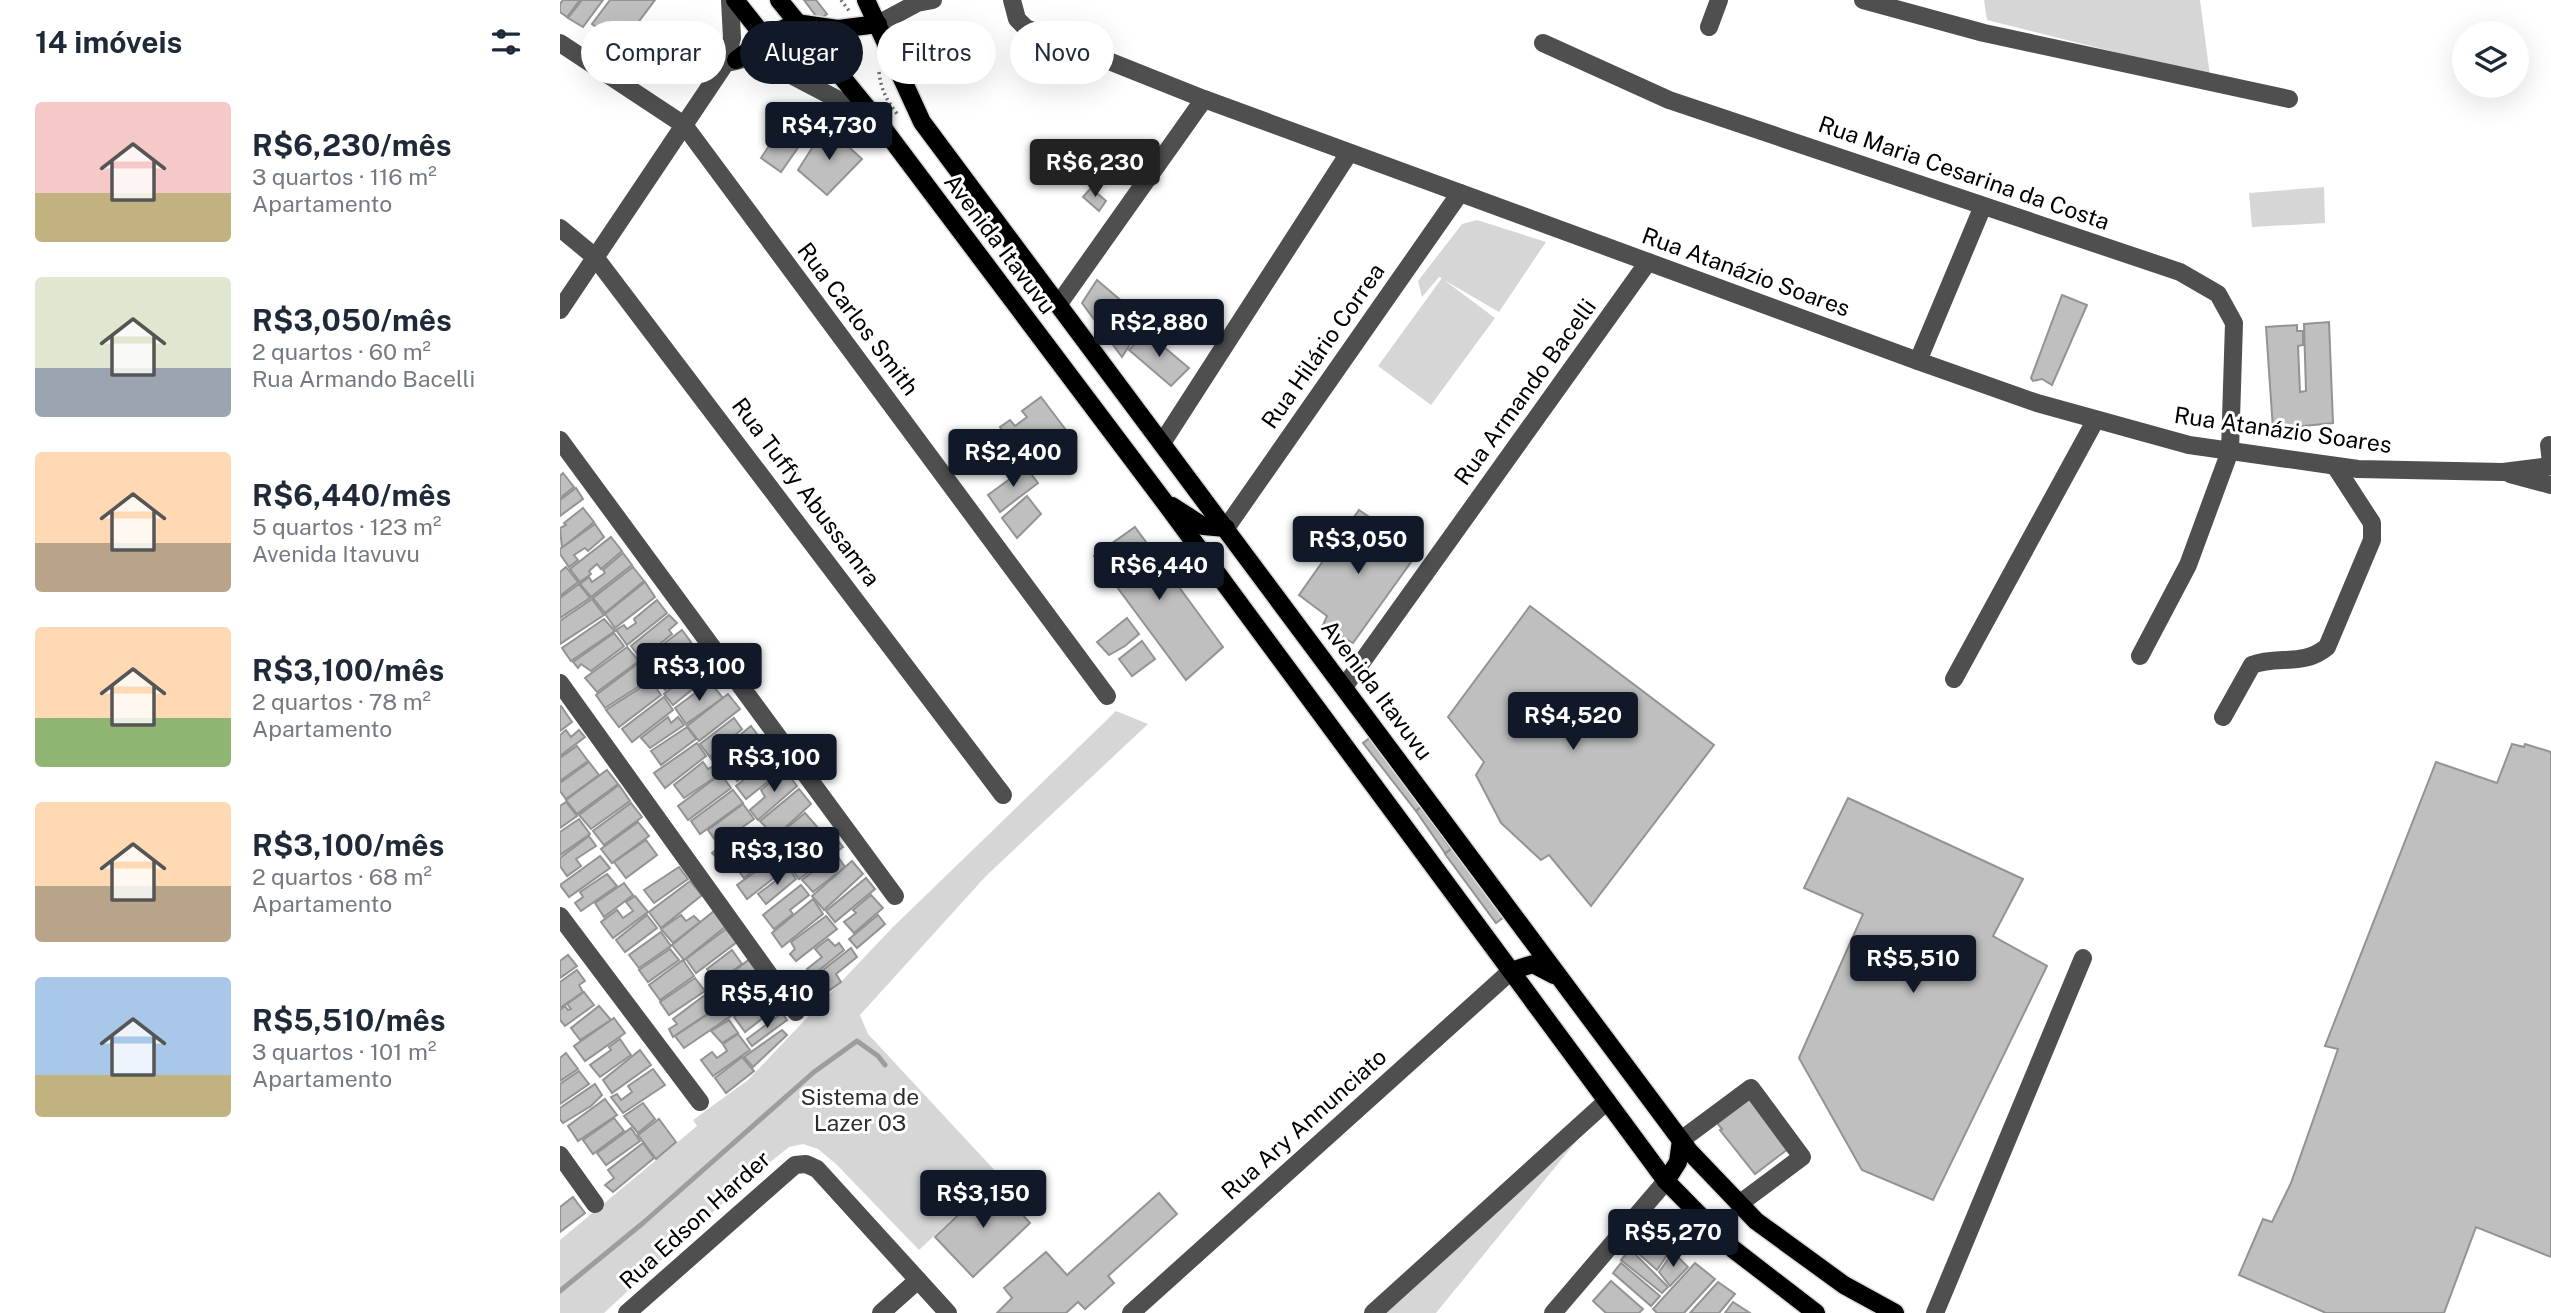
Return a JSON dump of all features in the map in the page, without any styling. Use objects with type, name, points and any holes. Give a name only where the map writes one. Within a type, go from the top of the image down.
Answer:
[{"type":"main road","points":[[732,0],[751,21]]},
{"type":"main road","name":"Avenida Itavuvu","points":[[779,0],[795,21]]},
{"type":"main road","name":"Avenida Itavuvu","points":[[866,0],[877,22]]},
{"type":"main road","points":[[730,62],[740,55]]},
{"type":"main road","name":"Avenida Itavuvu","points":[[847,84],[877,120],[1163,500],[1666,1181],[1733,1249],[1816,1313]]},
{"type":"main road","name":"Avenida Itavuvu","points":[[905,84],[922,122],[1681,1140],[1756,1221],[1844,1285],[1895,1313]]},
{"type":"main road","points":[[1163,500],[1203,526],[1226,528]]},
{"type":"main road","points":[[1511,971],[1533,964],[1560,978]]},
{"type":"main road","points":[[1666,1181],[1678,1162],[1681,1140]]},
{"type":"street","points":[[560,310],[684,125],[730,62],[732,0]]},
{"type":"street","points":[[884,21],[917,3],[933,0]]},
{"type":"street","name":"Rua Atanázio Soares","points":[[1012,0],[1017,19],[1026,28],[1204,99],[2037,403],[2189,446],[2358,469],[2503,472],[2551,485]]},
{"type":"street","points":[[1709,27],[1719,0]]},
{"type":"street","points":[[1863,0],[1984,33],[2289,99]]},
{"type":"street","name":"Rua Carlos Smith","points":[[560,43],[684,125],[1107,696]]},
{"type":"street","name":"Rua Maria Cesarina da Costa","points":[[1542,43],[1669,100],[2180,272],[2218,294],[2234,323],[2230,451],[2189,565],[2140,656]]},
{"type":"street","name":"Avenida Itavuvu","points":[[730,62],[747,58],[764,61],[877,120]]},
{"type":"street","points":[[1058,305],[1204,99]]},
{"type":"street","points":[[1162,443],[1349,153]]},
{"type":"street","name":"Rua Hilário Correa","points":[[1226,528],[1460,193]]},
{"type":"street","points":[[1918,361],[1983,206]]},
{"type":"street","name":"Rua Tuffy Abussamra","points":[[560,228],[595,257],[1003,795]]},
{"type":"street","name":"Rua Armando Bacelli","points":[[1344,687],[1648,262]]},
{"type":"street","points":[[1954,679],[2095,421]]},
{"type":"street","points":[[560,440],[894,896]]},
{"type":"street","name":"Rua Atanázio Soares","points":[[2503,472],[2550,458]]},
{"type":"street","points":[[2224,717],[2252,665],[2261,661],[2307,659],[2317,656],[2327,647],[2372,540],[2372,523],[2335,466]]},
{"type":"street","points":[[560,683],[796,1012]]},
{"type":"street","points":[[560,916],[700,1102]]},
{"type":"street","points":[[1935,1313],[2083,958]]},
{"type":"street","name":"Rua Ary Annunciato","points":[[1130,1313],[1511,971]]},
{"type":"street","points":[[1681,1140],[1751,1088],[1802,1157],[1739,1204]]},
{"type":"street","points":[[1373,1313],[1607,1101]]},
{"type":"street","points":[[560,1155],[595,1204]]},
{"type":"street","name":"Rua Edson Harder","points":[[627,1313],[795,1164],[817,1168],[918,1280]]},
{"type":"street","points":[[1553,1313],[1666,1181]]},
{"type":"street","points":[[881,1313],[918,1280],[948,1313]]},
{"type":"green space","points":[[1984,0],[2200,0],[2210,76],[1987,20]]},
{"type":"green space","points":[[2324,187],[2325,223],[2252,227],[2249,193]]},
{"type":"green space","points":[[1477,220],[1546,242],[1499,312],[1444,280],[1495,318],[1431,405],[1378,366],[1442,278],[1439,277],[1422,297],[1418,281],[1462,224]]},
{"type":"green space","name":"Sistema de Lazer 03","points":[[1116,711],[1148,724],[986,876],[860,1015],[868,1034],[999,1175],[919,1250],[836,1164],[818,1149],[803,1144],[789,1147],[750,1178],[604,1313],[560,1313],[560,1240],[697,1126],[693,1120],[748,1080],[893,927]]},
{"type":"green space","points":[[1592,1122],[1436,1313],[1383,1313]]},
{"type":"building","points":[[563,0],[580,0],[567,17],[560,12]]},
{"type":"building","points":[[582,0],[603,0],[587,21],[581,21],[581,26],[568,18]]},
{"type":"building","points":[[610,0],[655,0],[639,21],[594,21]]},
{"type":"building","points":[[804,0],[816,0],[827,14],[819,20]]},
{"type":"building","points":[[793,110],[818,119],[781,172],[761,158]]},
{"type":"building","points":[[826,126],[862,159],[827,195],[798,170]]},
{"type":"building","points":[[1091,188],[1106,201],[1099,211],[1083,197]]},
{"type":"building","points":[[1097,280],[1145,321],[1122,357],[1082,303]]},
{"type":"building","points":[[2062,295],[2087,305],[2052,385],[2042,379],[2033,381],[2031,378]]},
{"type":"building","points":[[2329,322],[2333,423],[2273,429],[2266,327],[2297,325],[2297,331],[2303,331],[2303,345],[2298,346],[2300,392],[2306,391],[2304,324]]},
{"type":"building","points":[[1146,332],[1189,368],[1171,386],[1129,350]]},
{"type":"building","points":[[1041,397],[1072,438],[1031,469],[1027,465],[1020,468],[1015,461],[1021,457],[1011,443],[1005,445],[1001,440],[1005,435],[1000,427],[1010,420],[1015,426],[1027,417],[1022,411]]},
{"type":"building","points":[[1026,467],[1038,483],[1000,512],[988,495]]},
{"type":"building","points":[[563,473],[574,487],[560,498],[560,476]]},
{"type":"building","points":[[576,488],[583,499],[560,516],[560,500]]},
{"type":"building","points":[[1027,496],[1041,514],[1017,538],[1002,518]]},
{"type":"building","points":[[583,508],[594,522],[562,548],[560,528]]},
{"type":"building","points":[[1359,510],[1419,551],[1353,643],[1323,625],[1327,616],[1299,595]]},
{"type":"building","points":[[595,524],[604,537],[588,551],[585,548],[574,555],[578,560],[569,567],[560,554],[560,549]]},
{"type":"building","points":[[1135,527],[1223,647],[1186,680],[1094,556]]},
{"type":"building","points":[[611,537],[622,551],[601,569],[597,564],[589,571],[591,574],[580,582],[570,569]]},
{"type":"building","points":[[623,553],[632,565],[591,597],[580,584],[589,577],[592,582],[605,573],[603,570]]},
{"type":"building","points":[[566,567],[578,582],[560,596],[560,572]]},
{"type":"building","points":[[633,567],[644,581],[605,613],[593,598]]},
{"type":"building","points":[[645,582],[655,597],[615,628],[605,614]]},
{"type":"building","points":[[579,584],[590,598],[560,618],[560,598]]},
{"type":"building","points":[[592,599],[604,615],[560,644],[560,621]]},
{"type":"building","points":[[657,600],[667,613],[627,645],[616,630],[624,625],[627,629],[636,623],[634,619]]},
{"type":"building","points":[[1530,606],[1714,745],[1591,906],[1549,855],[1541,860],[1501,823],[1476,775],[1484,762],[1448,717]]},
{"type":"building","points":[[669,615],[677,623],[669,630],[672,634],[641,659],[631,646]]},
{"type":"building","points":[[1127,618],[1139,634],[1109,655],[1097,642]]},
{"type":"building","points":[[604,619],[615,631],[571,661],[562,648]]},
{"type":"building","points":[[682,630],[691,642],[653,675],[641,661]]},
{"type":"building","points":[[614,633],[624,646],[591,671],[581,664],[578,668],[573,662]]},
{"type":"building","points":[[1142,641],[1155,659],[1132,676],[1119,659]]},
{"type":"building","points":[[627,647],[639,661],[597,692],[585,678]]},
{"type":"building","points":[[689,654],[697,666],[665,690],[654,678]]},
{"type":"building","points":[[640,662],[652,678],[605,708],[596,695]]},
{"type":"building","points":[[697,668],[705,679],[673,705],[664,694]]},
{"type":"building","points":[[651,681],[661,695],[619,727],[606,710]]},
{"type":"building","points":[[710,682],[723,698],[686,724],[675,708]]},
{"type":"building","points":[[728,694],[740,709],[699,741],[687,726]]},
{"type":"building","points":[[664,697],[673,710],[632,742],[622,729]]},
{"type":"building","points":[[560,707],[572,722],[560,731]]},
{"type":"building","points":[[668,717],[671,723],[678,717],[684,725],[650,748],[641,738]]},
{"type":"building","points":[[734,718],[742,729],[710,757],[700,744]]},
{"type":"building","points":[[751,726],[760,738],[721,771],[711,759]]},
{"type":"building","points":[[687,727],[696,739],[661,765],[651,751]]},
{"type":"building","points":[[566,730],[571,737],[579,730],[585,737],[560,756],[560,735]]},
{"type":"building","points":[[1371,737],[1423,805],[1416,811],[1363,743]]},
{"type":"building","points":[[697,743],[706,756],[665,788],[654,773]]},
{"type":"building","points":[[758,744],[768,757],[737,781],[727,768]]},
{"type":"building","points":[[2512,744],[2524,747],[2525,744],[2551,752],[2551,1257],[2476,1227],[2444,1313],[2326,1313],[2239,1275],[2263,1219],[2272,1222],[2291,1183],[2338,1049],[2325,1046],[2436,762],[2497,783]]},
{"type":"building","points":[[577,746],[588,761],[560,781],[560,758]]},
{"type":"building","points":[[774,755],[784,769],[746,799],[736,786]]},
{"type":"building","points":[[589,762],[599,775],[566,799],[560,791],[560,783]]},
{"type":"building","points":[[703,762],[708,769],[714,766],[720,774],[684,798],[674,785]]},
{"type":"building","points":[[607,770],[618,784],[577,814],[566,800]]},
{"type":"building","points":[[785,770],[797,786],[758,820],[750,810],[765,797],[761,790]]},
{"type":"building","points":[[721,774],[731,788],[688,820],[678,806]]},
{"type":"building","points":[[619,785],[630,801],[591,829],[579,815]]},
{"type":"building","points":[[799,789],[811,804],[775,837],[760,821]]},
{"type":"building","points":[[733,790],[743,803],[700,834],[691,821]]},
{"type":"building","points":[[1848,798],[2023,879],[1993,936],[2047,966],[1933,1200],[1862,1170],[1799,1058],[1863,914],[1804,888]]},
{"type":"building","points":[[566,802],[577,816],[560,828],[560,806]]},
{"type":"building","points":[[631,803],[642,817],[604,845],[593,831]]},
{"type":"building","points":[[743,804],[754,819],[718,844],[708,830]]},
{"type":"building","points":[[1421,807],[1451,849],[1445,853],[1416,811]]},
{"type":"building","points":[[805,813],[820,830],[786,856],[773,839]]},
{"type":"building","points":[[579,819],[590,834],[560,855],[560,832]]},
{"type":"building","points":[[638,822],[649,836],[612,863],[601,849]]},
{"type":"building","points":[[740,831],[752,846],[731,862],[726,855],[719,860],[712,853]]},
{"type":"building","points":[[589,836],[596,846],[576,859],[581,866],[567,876],[560,866],[560,858]]},
{"type":"building","points":[[834,836],[843,847],[799,879],[791,868]]},
{"type":"building","points":[[767,838],[774,846],[754,861],[758,867],[744,878],[732,862]]},
{"type":"building","points":[[646,840],[657,855],[626,878],[614,862]]},
{"type":"building","points":[[1452,848],[1504,917],[1496,923],[1445,854]]},
{"type":"building","points":[[780,854],[788,867],[747,899],[737,885]]},
{"type":"building","points":[[836,854],[845,867],[813,892],[802,880]]},
{"type":"building","points":[[600,856],[610,868],[569,897],[560,885]]},
{"type":"building","points":[[852,861],[863,874],[824,910],[812,896]]},
{"type":"building","points":[[679,867],[688,879],[654,903],[644,890]]},
{"type":"building","points":[[790,870],[796,879],[766,904],[758,894]]},
{"type":"building","points":[[607,874],[617,886],[581,911],[575,903],[583,897],[580,892]]},
{"type":"building","points":[[866,878],[875,889],[835,922],[826,911]]},
{"type":"building","points":[[690,881],[702,895],[661,928],[649,912]]},
{"type":"building","points":[[624,883],[633,895],[604,917],[595,903]]},
{"type":"building","points":[[801,885],[809,895],[790,910],[793,914],[774,929],[763,915]]},
{"type":"building","points":[[871,895],[883,908],[854,933],[844,922],[856,913],[853,910]]},
{"type":"building","points":[[635,896],[648,912],[613,938],[601,922],[617,910],[623,918],[633,911],[626,902]]},
{"type":"building","points":[[813,899],[823,914],[782,947],[772,933]]},
{"type":"building","points":[[714,911],[725,927],[684,960],[672,945]]},
{"type":"building","points":[[647,915],[657,928],[625,952],[616,940]]},
{"type":"building","points":[[681,915],[686,921],[694,916],[700,922],[673,943],[661,929]]},
{"type":"building","points":[[878,915],[885,924],[857,948],[849,939]]},
{"type":"building","points":[[826,916],[837,929],[796,961],[790,954],[795,949],[791,942]]},
{"type":"building","points":[[726,929],[737,942],[696,973],[686,959]]},
{"type":"building","points":[[661,932],[671,946],[639,968],[629,955]]},
{"type":"building","points":[[828,939],[835,946],[839,943],[844,950],[812,976],[807,969],[822,957],[815,949]]},
{"type":"building","points":[[851,948],[857,957],[836,974],[841,982],[830,990],[818,974]]},
{"type":"building","points":[[670,949],[679,960],[648,982],[639,970]]},
{"type":"building","points":[[732,950],[742,964],[717,983],[707,969]]},
{"type":"building","points":[[568,955],[577,966],[560,978],[560,961]]},
{"type":"building","points":[[751,958],[760,970],[757,974],[768,988],[754,999],[743,987],[720,1003],[709,990]]},
{"type":"building","points":[[683,960],[694,976],[660,1000],[649,985]]},
{"type":"building","points":[[577,970],[585,981],[579,985],[583,992],[560,1008],[560,982]]},
{"type":"building","points":[[695,978],[705,991],[669,1015],[660,1002]]},
{"type":"building","points":[[584,992],[594,1005],[565,1026],[560,1020],[560,1010],[565,1006],[568,1010],[571,1009],[567,1004]]},
{"type":"building","points":[[709,992],[719,1006],[673,1037],[669,1029],[677,1024],[673,1019]]},
{"type":"building","points":[[756,1001],[762,1009],[773,1002],[777,1007],[745,1032],[734,1017]]},
{"type":"building","points":[[722,1005],[731,1016],[684,1048],[675,1036]]},
{"type":"building","points":[[599,1006],[611,1020],[580,1040],[571,1028]]},
{"type":"building","points":[[782,1013],[787,1020],[752,1046],[747,1039]]},
{"type":"building","points":[[614,1018],[625,1033],[585,1061],[574,1046]]},
{"type":"building","points":[[729,1020],[738,1033],[722,1043],[711,1031]]},
{"type":"building","points":[[782,1030],[787,1035],[753,1067],[744,1057]]},
{"type":"building","points":[[738,1034],[750,1050],[713,1076],[701,1060],[712,1052],[717,1058],[727,1051],[723,1044]]},
{"type":"building","points":[[620,1039],[631,1055],[600,1077],[590,1065],[611,1050],[609,1047]]},
{"type":"building","points":[[640,1050],[651,1065],[612,1093],[603,1080]]},
{"type":"building","points":[[566,1053],[578,1069],[560,1081],[560,1058]]},
{"type":"building","points":[[742,1057],[754,1071],[726,1093],[715,1078]]},
{"type":"building","points":[[653,1069],[665,1085],[623,1113],[611,1097],[617,1094],[621,1100],[632,1092],[628,1086]]},
{"type":"building","points":[[579,1071],[589,1084],[560,1104],[560,1084]]},
{"type":"building","points":[[595,1084],[602,1095],[591,1106],[563,1123],[560,1119],[560,1108]]},
{"type":"building","points":[[1746,1093],[1788,1149],[1755,1174],[1713,1118]]},
{"type":"building","points":[[605,1099],[617,1115],[578,1141],[568,1126]]},
{"type":"building","points":[[643,1103],[655,1119],[638,1133],[624,1116]]},
{"type":"building","points":[[614,1118],[624,1131],[593,1154],[583,1140]]},
{"type":"building","points":[[659,1119],[676,1142],[656,1159],[638,1135]]},
{"type":"building","points":[[631,1128],[640,1141],[606,1165],[597,1153]]},
{"type":"building","points":[[643,1143],[654,1158],[613,1192],[605,1185],[614,1178],[608,1170]]},
{"type":"building","points":[[993,1182],[1030,1223],[973,1277],[935,1237]]},
{"type":"building","points":[[1159,1193],[1177,1214],[1108,1276],[1114,1283],[1085,1309],[1078,1302],[1066,1313],[997,1313],[1012,1298],[1004,1288],[1046,1252],[1067,1275]]},
{"type":"building","points":[[573,1197],[585,1213],[560,1232],[560,1207]]},
{"type":"building","points":[[1650,1231],[1672,1248],[1657,1270],[1631,1247]]},
{"type":"building","points":[[1630,1249],[1668,1287],[1662,1293],[1621,1260]]},
{"type":"building","points":[[1673,1252],[1688,1267],[1670,1286],[1659,1272]]},
{"type":"building","points":[[1621,1263],[1660,1296],[1651,1306],[1613,1273]]},
{"type":"building","points":[[1695,1263],[1715,1279],[1684,1313],[1657,1313],[1653,1309]]},
{"type":"building","points":[[1611,1281],[1643,1309],[1639,1313],[1606,1313],[1593,1301]]},
{"type":"building","points":[[1718,1282],[1735,1294],[1719,1313],[1690,1313]]},
{"type":"building","points":[[1733,1302],[1750,1313],[1725,1313]]},
{"type":"waterway","points":[[560,1291],[643,1223],[814,1072],[857,1041],[878,1056],[885,1065]]}]
